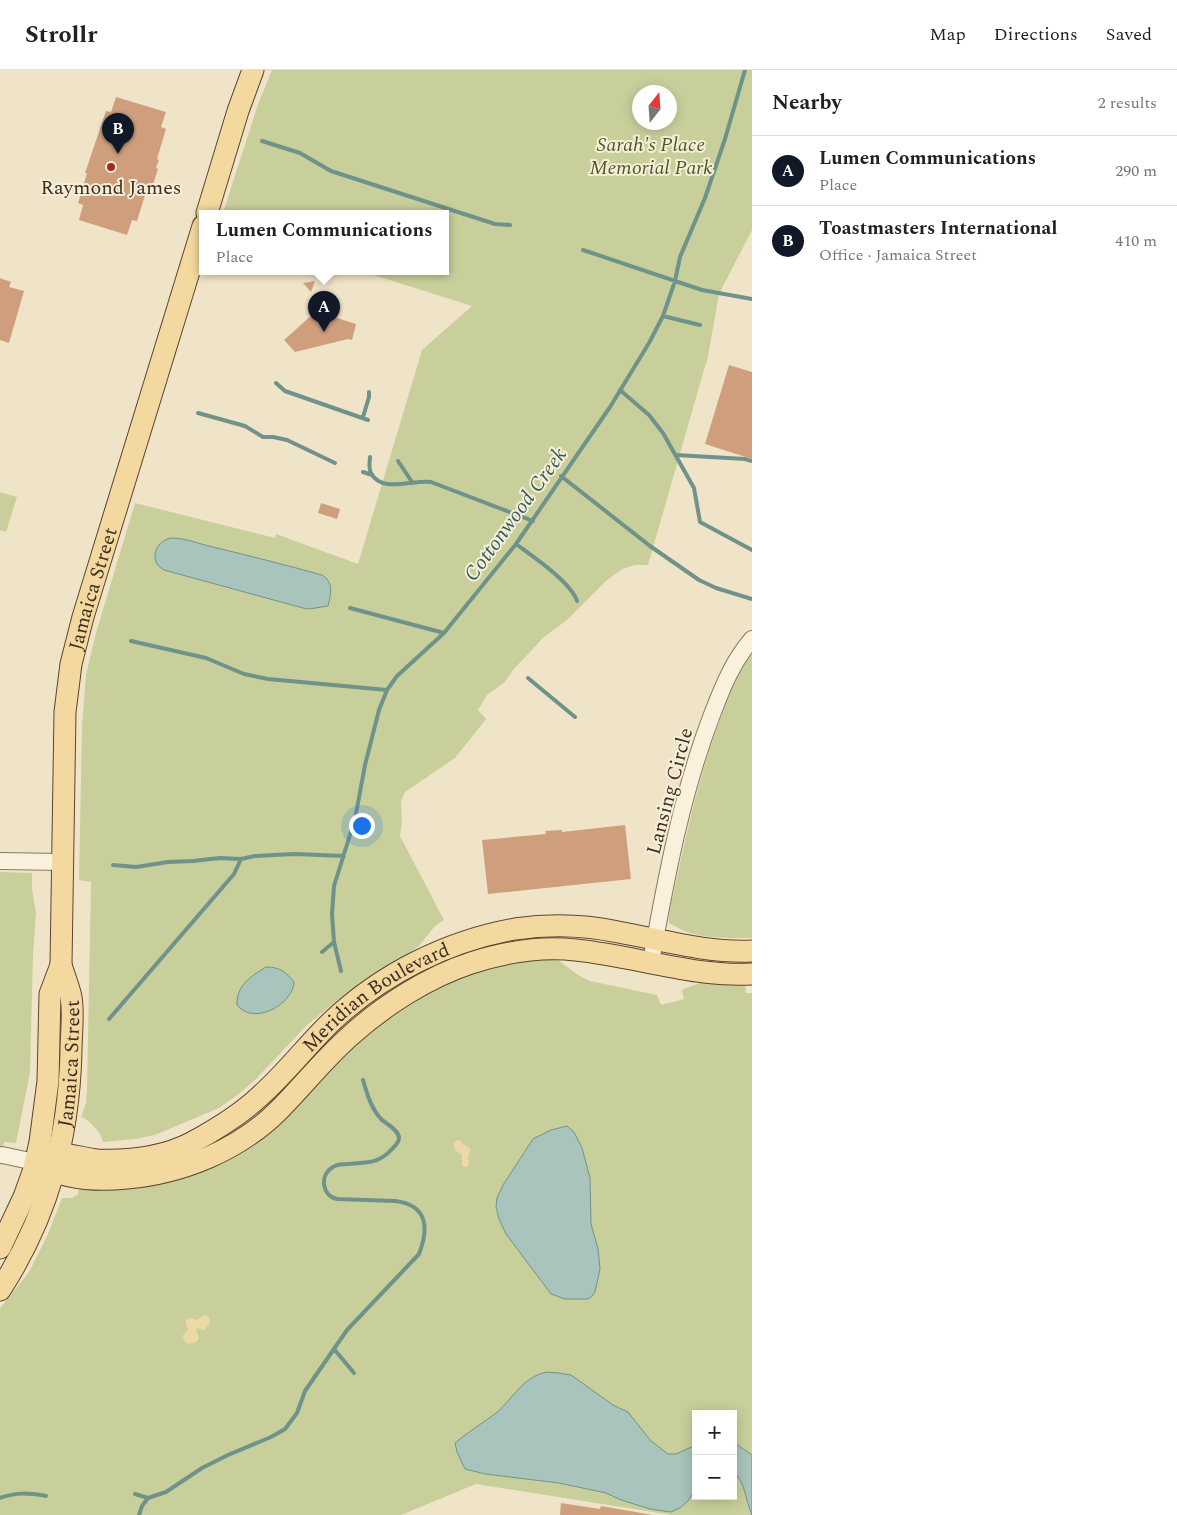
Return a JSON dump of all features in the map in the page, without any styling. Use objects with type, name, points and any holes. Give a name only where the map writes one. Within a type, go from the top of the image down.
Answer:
[{"type":"main road","points":[[208,210],[238,111],[254,70]]},
{"type":"main road","name":"Jamaica Street","points":[[51,1163],[43,1128],[48,1089],[50,994],[61,965],[65,722],[68,681],[83,617],[199,239]]},
{"type":"main road","name":"Meridian Boulevard","points":[[51,1163],[87,1159],[130,1158],[163,1152],[192,1142],[228,1121],[252,1103],[326,1027],[359,999],[411,966],[455,945],[499,932],[548,926],[600,929],[712,950],[752,951]]},
{"type":"main road","name":"Meridian Boulevard","points":[[51,1163],[79,1178],[97,1180],[143,1176],[188,1165],[224,1149],[260,1126],[278,1111],[340,1045],[368,1020],[426,983],[470,964],[510,953],[555,949],[603,953],[698,971],[752,974]]},
{"type":"main road","points":[[0,1248],[24,1196],[51,1163]]},
{"type":"main road","points":[[0,1290],[18,1260],[44,1203],[51,1163]]},
{"type":"street","name":"Lansing Circle","points":[[651,962],[682,813],[702,742],[726,681],[741,653],[752,639]]},
{"type":"street","points":[[0,861],[62,862]]},
{"type":"street","points":[[2,1155],[51,1163]]},
{"type":"green space","name":"Sarah's Place Memorial Park","points":[[272,70],[752,70],[752,230],[719,294],[708,356],[648,565],[635,565],[622,569],[606,581],[567,620],[544,637],[513,670],[505,682],[487,695],[478,710],[486,719],[455,758],[405,792],[401,801],[402,821],[400,836],[444,920],[435,926],[418,947],[345,994],[306,1026],[257,1078],[219,1108],[155,1135],[103,1142],[95,1127],[81,1117],[86,1103],[87,1089],[91,882],[79,880],[82,726],[86,675],[96,633],[135,503],[275,538],[276,534],[358,564],[422,350],[472,306],[374,275],[449,275],[449,210],[224,210],[258,104]]},
{"type":"green space","points":[[0,492],[17,497],[6,532],[0,530]]},
{"type":"green space","points":[[752,654],[752,938],[703,936],[684,931],[669,923],[669,913],[704,767],[726,702],[742,669]]},
{"type":"green space","points":[[0,872],[32,873],[32,889],[36,912],[30,1072],[16,1143],[4,1142],[0,1166]]},
{"type":"green space","points":[[555,958],[578,975],[590,981],[657,995],[661,1005],[684,999],[683,989],[703,982],[745,981],[746,993],[752,993],[752,1515],[671,1515],[476,1484],[401,1515],[0,1515],[0,1308],[29,1272],[48,1234],[62,1198],[72,1198],[78,1194],[79,1187],[187,1173],[349,1046],[432,988],[503,962]]},
{"type":"sand","points":[[460,1140],[471,1149],[467,1167],[462,1166],[462,1155],[455,1150],[454,1143]]},
{"type":"sand","points":[[204,1315],[210,1319],[209,1325],[204,1330],[198,1328],[196,1330],[199,1338],[197,1341],[192,1344],[186,1343],[183,1335],[188,1330],[186,1320],[191,1318],[197,1320]]},
{"type":"water","points":[[171,538],[187,540],[322,575],[330,585],[331,593],[328,606],[303,608],[164,570],[156,562],[156,552],[161,543]]},
{"type":"water","points":[[266,967],[279,969],[288,975],[294,982],[292,990],[280,1005],[271,1010],[253,1014],[244,1011],[237,1005],[239,992],[250,978]]},
{"type":"water","points":[[567,1126],[574,1132],[582,1148],[590,1178],[591,1224],[598,1249],[600,1269],[595,1292],[588,1299],[565,1299],[551,1294],[506,1234],[496,1207],[497,1198],[503,1185],[533,1139],[551,1130]]},
{"type":"water","points":[[547,1372],[571,1375],[613,1405],[628,1412],[651,1441],[668,1454],[676,1454],[692,1447],[692,1494],[688,1501],[680,1508],[671,1512],[650,1509],[606,1493],[559,1483],[485,1474],[465,1469],[455,1443],[496,1413],[525,1383]]},
{"type":"water","points":[[737,1445],[752,1455],[752,1515],[737,1476]]},
{"type":"building","points":[[116,97],[166,112],[161,127],[166,129],[157,159],[159,160],[156,168],[158,169],[153,185],[151,184],[149,192],[146,192],[137,221],[132,220],[127,235],[79,220],[83,205],[78,203],[87,173],[85,173],[106,111],[111,112]]},
{"type":"building","points":[[0,278],[11,282],[9,287],[24,291],[9,343],[0,340]]},
{"type":"building","points":[[315,281],[311,292],[303,283]]},
{"type":"building","points":[[315,309],[318,312],[356,324],[352,340],[348,339],[295,352],[284,340],[313,314]]},
{"type":"building","points":[[729,365],[752,372],[752,459],[705,444]]},
{"type":"building","points":[[321,503],[340,509],[337,519],[318,513]]},
{"type":"building","points":[[625,825],[631,879],[488,894],[482,840],[546,834],[545,831],[562,830],[562,832]]},
{"type":"building","points":[[561,1503],[600,1509],[601,1506],[653,1515],[560,1515]]},
{"type":"waterway","name":"Cottonwood Creek","points":[[341,971],[334,942],[332,914],[334,886],[355,819],[365,765],[379,710],[387,690],[397,676],[444,633],[516,544],[610,407],[649,343],[663,316],[675,281],[680,257],[705,198],[745,70]]},
{"type":"waterway","points":[[262,141],[300,153],[331,171],[495,224],[510,225]]},
{"type":"waterway","points":[[583,250],[702,290],[752,299]]},
{"type":"waterway","points":[[663,316],[700,325]]},
{"type":"waterway","points":[[276,383],[285,391],[368,420]]},
{"type":"waterway","points":[[620,390],[649,415],[663,433],[694,488],[700,522],[752,550]]},
{"type":"waterway","points":[[363,417],[369,392]]},
{"type":"waterway","points":[[198,413],[245,426],[263,437],[287,440],[335,463]]},
{"type":"waterway","points":[[676,455],[752,461]]},
{"type":"waterway","points":[[370,457],[370,471],[382,483],[431,482],[533,521]]},
{"type":"waterway","points":[[398,461],[412,482]]},
{"type":"waterway","points":[[363,472],[372,475]]},
{"type":"waterway","points":[[561,476],[650,546],[699,580],[716,588],[752,599]]},
{"type":"waterway","points":[[516,544],[559,578],[577,601]]},
{"type":"waterway","points":[[350,608],[444,633]]},
{"type":"waterway","points":[[131,641],[206,658],[244,674],[268,679],[387,690]]},
{"type":"waterway","points":[[528,678],[575,717]]},
{"type":"waterway","points":[[113,865],[136,867],[168,862],[220,858],[241,859],[255,856],[294,854],[344,856]]},
{"type":"waterway","points":[[109,1019],[234,874],[241,859]]},
{"type":"waterway","points":[[322,952],[334,942]]},
{"type":"waterway","name":"Cottonwood Creek","points":[[139,1515],[142,1506],[148,1498],[166,1492],[202,1468],[285,1429],[297,1413],[305,1391],[347,1330],[419,1254],[425,1227],[420,1213],[414,1207],[395,1201],[337,1199],[325,1190],[324,1180],[333,1167],[340,1164],[378,1160],[388,1153],[398,1141],[397,1132],[381,1119],[375,1110],[363,1080]]},
{"type":"waterway","points":[[334,1349],[354,1373]]},
{"type":"waterway","points":[[0,1498],[23,1494],[46,1496]]},
{"type":"waterway","points":[[135,1494],[148,1498]]},
{"type":"place","name":"Toastmasters International","points":[[118,154]]},
{"type":"place","name":"Raymond James","points":[[111,167]]},
{"type":"place","name":"Lumen Communications","points":[[324,332]]}]
